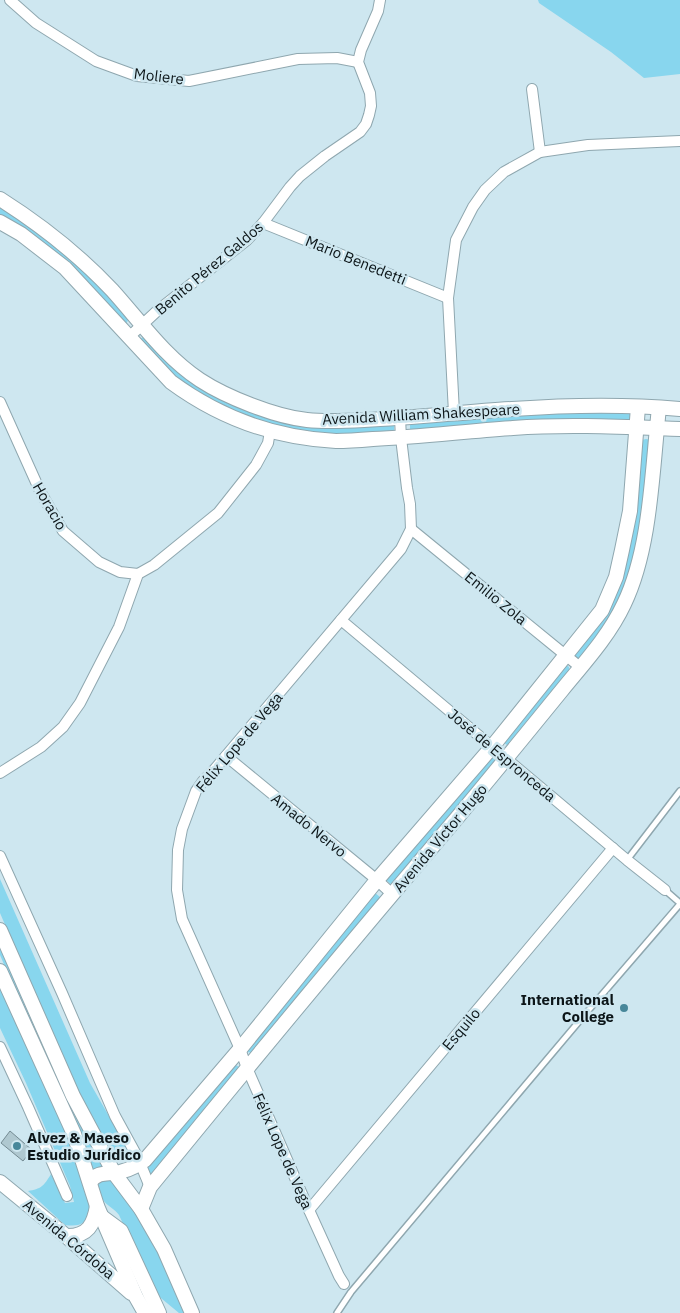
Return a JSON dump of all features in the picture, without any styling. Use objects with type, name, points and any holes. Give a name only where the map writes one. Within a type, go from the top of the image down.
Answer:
[{"type":"street","name":"Moliere","points":[[10,0],[36,23],[96,61],[137,76],[189,81],[298,59],[337,58],[358,62]]},
{"type":"street","points":[[358,62],[361,50],[378,11],[380,0]]},
{"type":"street","name":"Benito Pérez Galdos","points":[[128,337],[157,311],[247,240],[264,223],[300,176],[360,132],[366,124],[371,106],[370,93],[358,62]]},
{"type":"street","points":[[532,90],[540,152]]},
{"type":"street","points":[[454,413],[448,298],[456,240],[473,207],[485,190],[504,172],[540,152],[588,145],[680,141]]},
{"type":"street","name":"Avenida William Shakespeare","points":[[0,199],[30,219],[76,255],[113,291],[142,325],[181,365],[218,391],[273,413],[305,420],[338,421],[561,406],[680,409]]},
{"type":"street","name":"Avenida William Shakespeare","points":[[0,222],[21,234],[66,268],[170,382],[207,406],[234,419],[270,431],[336,441],[561,426],[636,427],[680,430]]},
{"type":"street","name":"Mario Benedetti","points":[[264,223],[448,298]]},
{"type":"street","name":"Horacio","points":[[0,402],[40,491],[63,531],[99,562],[120,572],[138,574]]},
{"type":"street","name":"Avenida Víctor Hugo","points":[[90,1182],[98,1174],[121,1172],[145,1160],[240,1048],[377,880],[492,747],[602,610],[616,577],[630,511],[638,407]]},
{"type":"street","name":"Avenida Víctor Hugo","points":[[141,1209],[150,1187],[392,894],[507,759],[614,623],[636,574],[647,521],[659,408]]},
{"type":"street","points":[[400,418],[400,438],[410,504],[411,529]]},
{"type":"street","points":[[0,773],[40,747],[63,727],[80,703],[119,627],[138,574],[160,560],[218,513],[256,465],[268,443],[270,431]]},
{"type":"street","name":"Emilio Zola","points":[[411,529],[580,667]]},
{"type":"street","name":"Félix Lope de Vega","points":[[348,1288],[339,1276],[309,1210],[240,1048],[182,919],[176,890],[178,850],[182,829],[189,809],[196,791],[203,780],[226,756],[400,550],[411,529]]},
{"type":"street","name":"José de Espronceda","points":[[341,620],[665,890]]},
{"type":"street","name":"Amado Nervo","points":[[226,756],[392,894]]},
{"type":"street","name":"Esquilo","points":[[309,1210],[613,848]]},
{"type":"street","points":[[0,856],[115,1116],[138,1158],[150,1187]]},
{"type":"street","points":[[0,930],[73,1096],[114,1173],[141,1209],[164,1249],[192,1313]]},
{"type":"street","points":[[0,971],[74,1134],[99,1211],[136,1297]]},
{"type":"street","points":[[0,1048],[67,1196]]},
{"type":"street","name":"Avenida Córdoba","points":[[0,1182],[153,1311],[168,1313]]},
{"type":"street","points":[[66,1236],[73,1236],[86,1231],[92,1226],[99,1211]]},
{"type":"street","points":[[99,1211],[121,1231],[153,1311]]},
{"type":"lane","points":[[627,860],[680,792]]},
{"type":"lane","points":[[337,1313],[348,1288],[680,903],[665,890]]},
{"type":"shaded area","points":[[538,0],[680,0],[680,74],[644,78],[611,52],[539,3]]},
{"type":"shaded area","points":[[0,205],[74,258],[128,317],[126,323],[123,325],[0,217]]},
{"type":"shaded area","points":[[143,337],[241,405],[391,424],[394,425],[394,432],[336,436],[303,434],[237,414],[190,391],[139,340]]},
{"type":"shaded area","points":[[633,411],[633,422],[410,430],[410,423],[514,413]]},
{"type":"shaded area","points":[[642,440],[651,440],[641,528],[629,579],[610,622],[580,658],[574,658],[573,652],[602,617]]},
{"type":"shaded area","points":[[565,664],[569,667],[569,670],[507,745],[503,742]]},
{"type":"shaded area","points":[[491,756],[497,762],[392,885],[385,879]]},
{"type":"shaded area","points":[[0,879],[90,1083],[134,1160],[117,1158],[110,1154],[74,1085],[0,913]]},
{"type":"shaded area","points":[[374,892],[381,898],[251,1053],[248,1052],[247,1050]]},
{"type":"shaded area","points":[[0,946],[68,1099],[105,1166],[92,1170],[0,955]]},
{"type":"shaded area","points":[[0,982],[62,1122],[72,1149],[90,1209],[85,1221],[79,1225],[65,1225],[28,1191],[42,1186],[51,1174],[65,1203],[74,1202],[70,1186],[0,1028]]},
{"type":"shaded area","points":[[234,1064],[239,1067],[238,1071],[151,1175],[148,1174],[147,1167]]},
{"type":"shaded area","points":[[106,1179],[113,1180],[135,1209],[154,1243],[185,1313],[179,1313],[156,1294],[119,1215],[103,1199],[99,1190],[100,1183]]},
{"type":"building","name":"Alvez & Maeso Estudio Jurídico","points":[[10,1131],[32,1150],[23,1161],[1,1143]]},
{"type":"place","name":"International College","points":[[624,1008]]},
{"type":"place","name":"Alvez & Maeso Estudio Jurídico","points":[[17,1146]]}]
